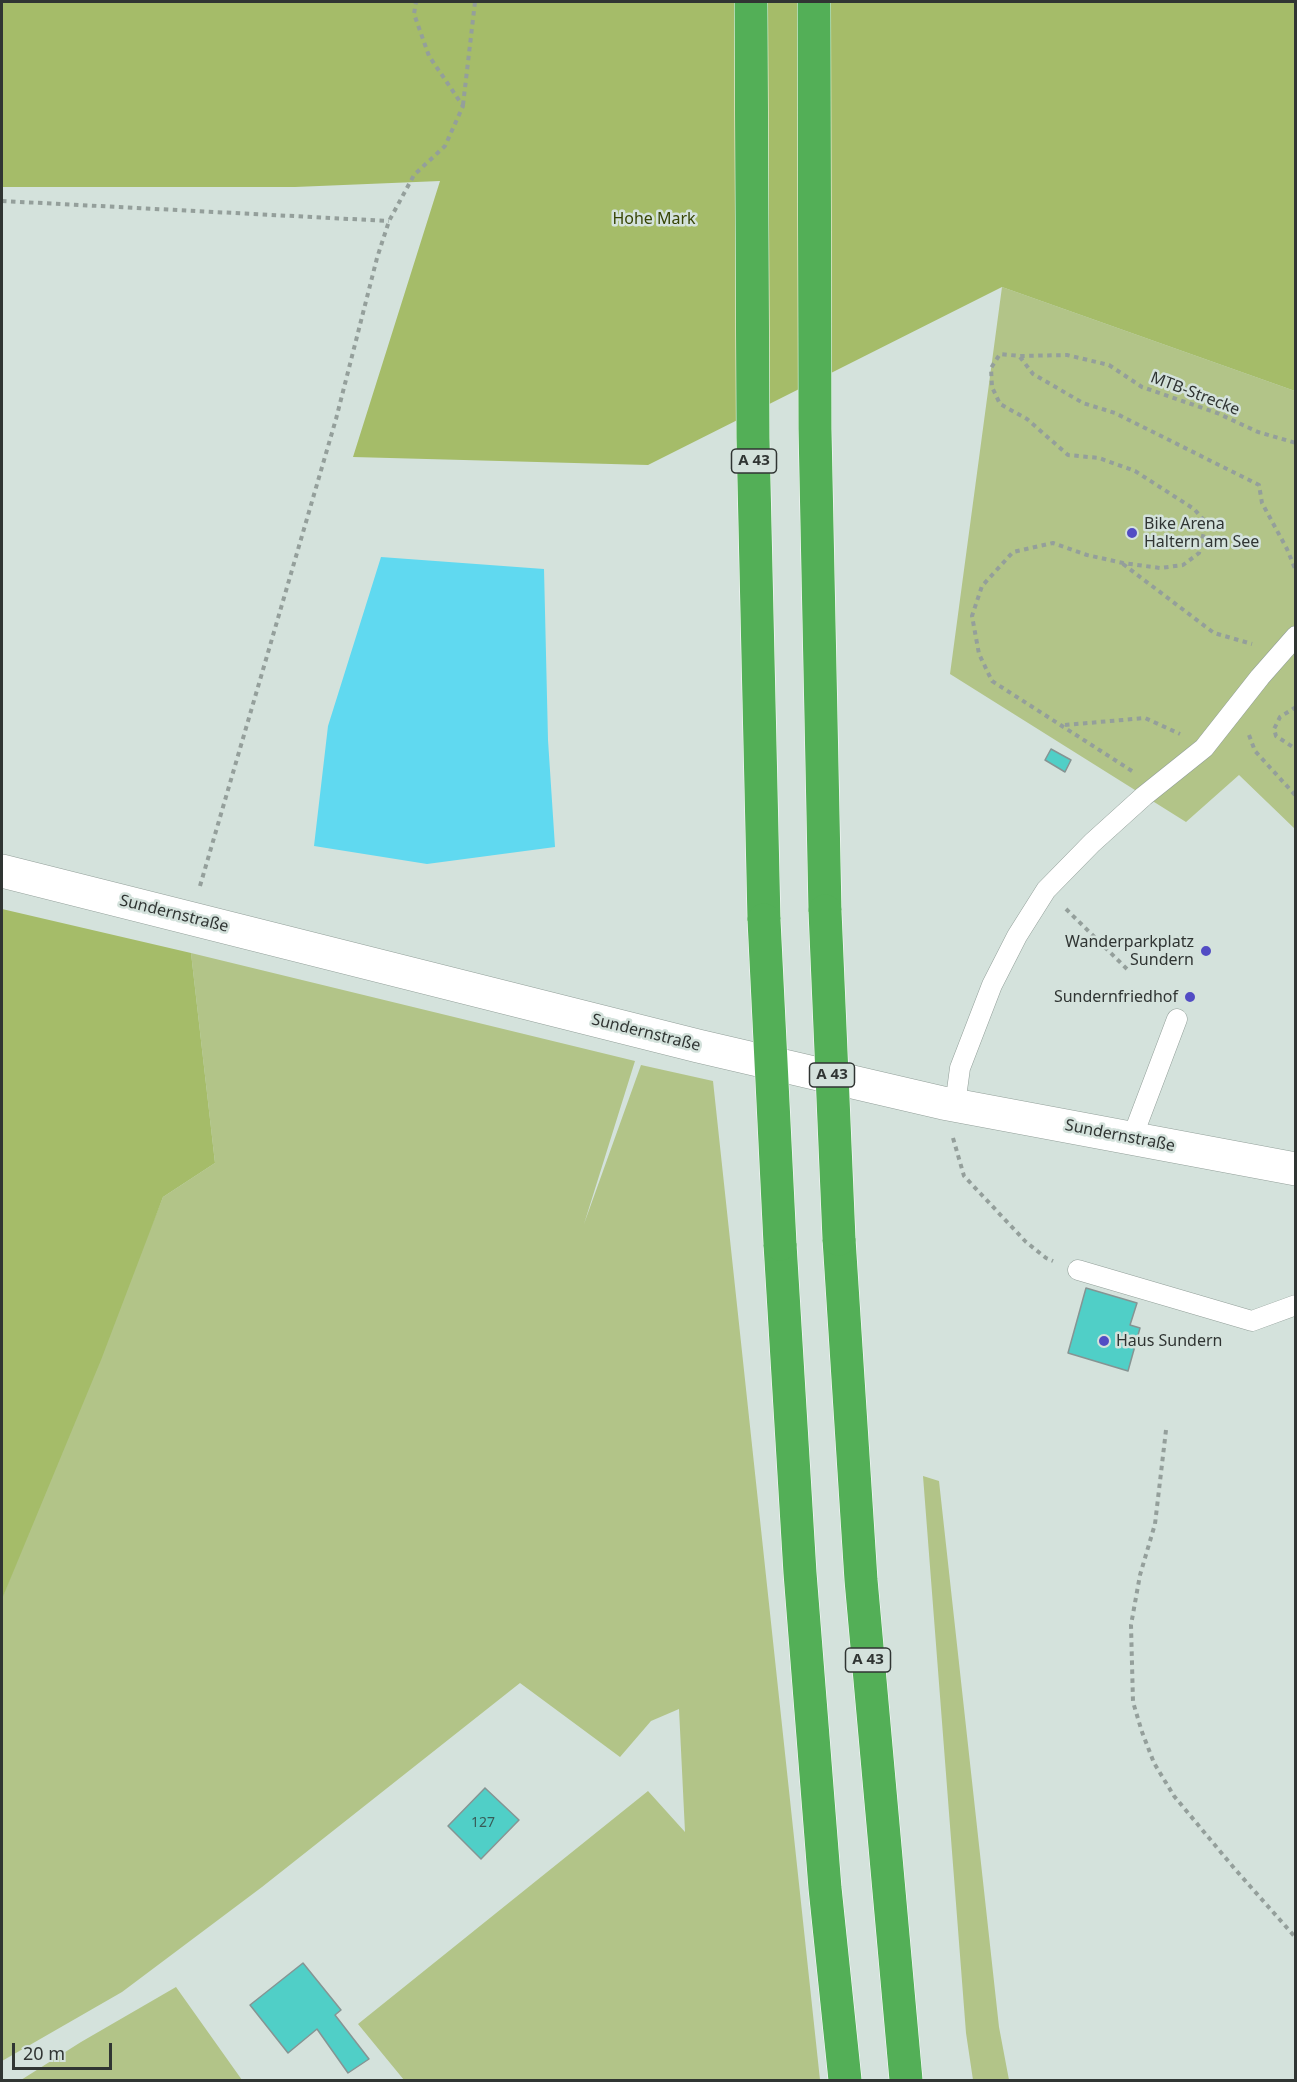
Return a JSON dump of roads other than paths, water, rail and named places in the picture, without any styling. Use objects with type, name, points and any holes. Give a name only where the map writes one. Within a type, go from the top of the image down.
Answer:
[{"type":"highway","name":"A 43","points":[[751,2],[753,438],[764,920],[780,1244],[802,1608],[824,1876],[845,2080]]},
{"type":"highway","name":"A 43","points":[[814,2],[815,429],[825,911],[839,1239],[861,1580],[906,2080]]},
{"type":"street","name":"Sundernstraße","points":[[2,871],[698,1046],[949,1104],[1296,1169]]},
{"type":"lane","points":[[949,1104],[960,1068],[992,985],[1017,936],[1046,890],[1092,843],[1144,796],[1204,748],[1296,636]]},
{"type":"lane","points":[[1132,1138],[1177,1019]]},
{"type":"lane","points":[[1078,1270],[1252,1321],[1296,1305]]},
{"type":"water","points":[[381,557],[544,569],[548,740],[555,847],[427,864],[314,846],[328,726]]},
{"type":"place","name":"Bike Arena Haltern am See","points":[[1132,533]]},
{"type":"place","name":"Wanderparkplatz Sundern","points":[[1206,951]]},
{"type":"place","name":"Sundernfriedhof","points":[[1190,997]]},
{"type":"place","name":"Haus Sundern","points":[[1104,1341]]},
{"type":"park label","name":"Hohe Mark","points":[[654,219]]}]
